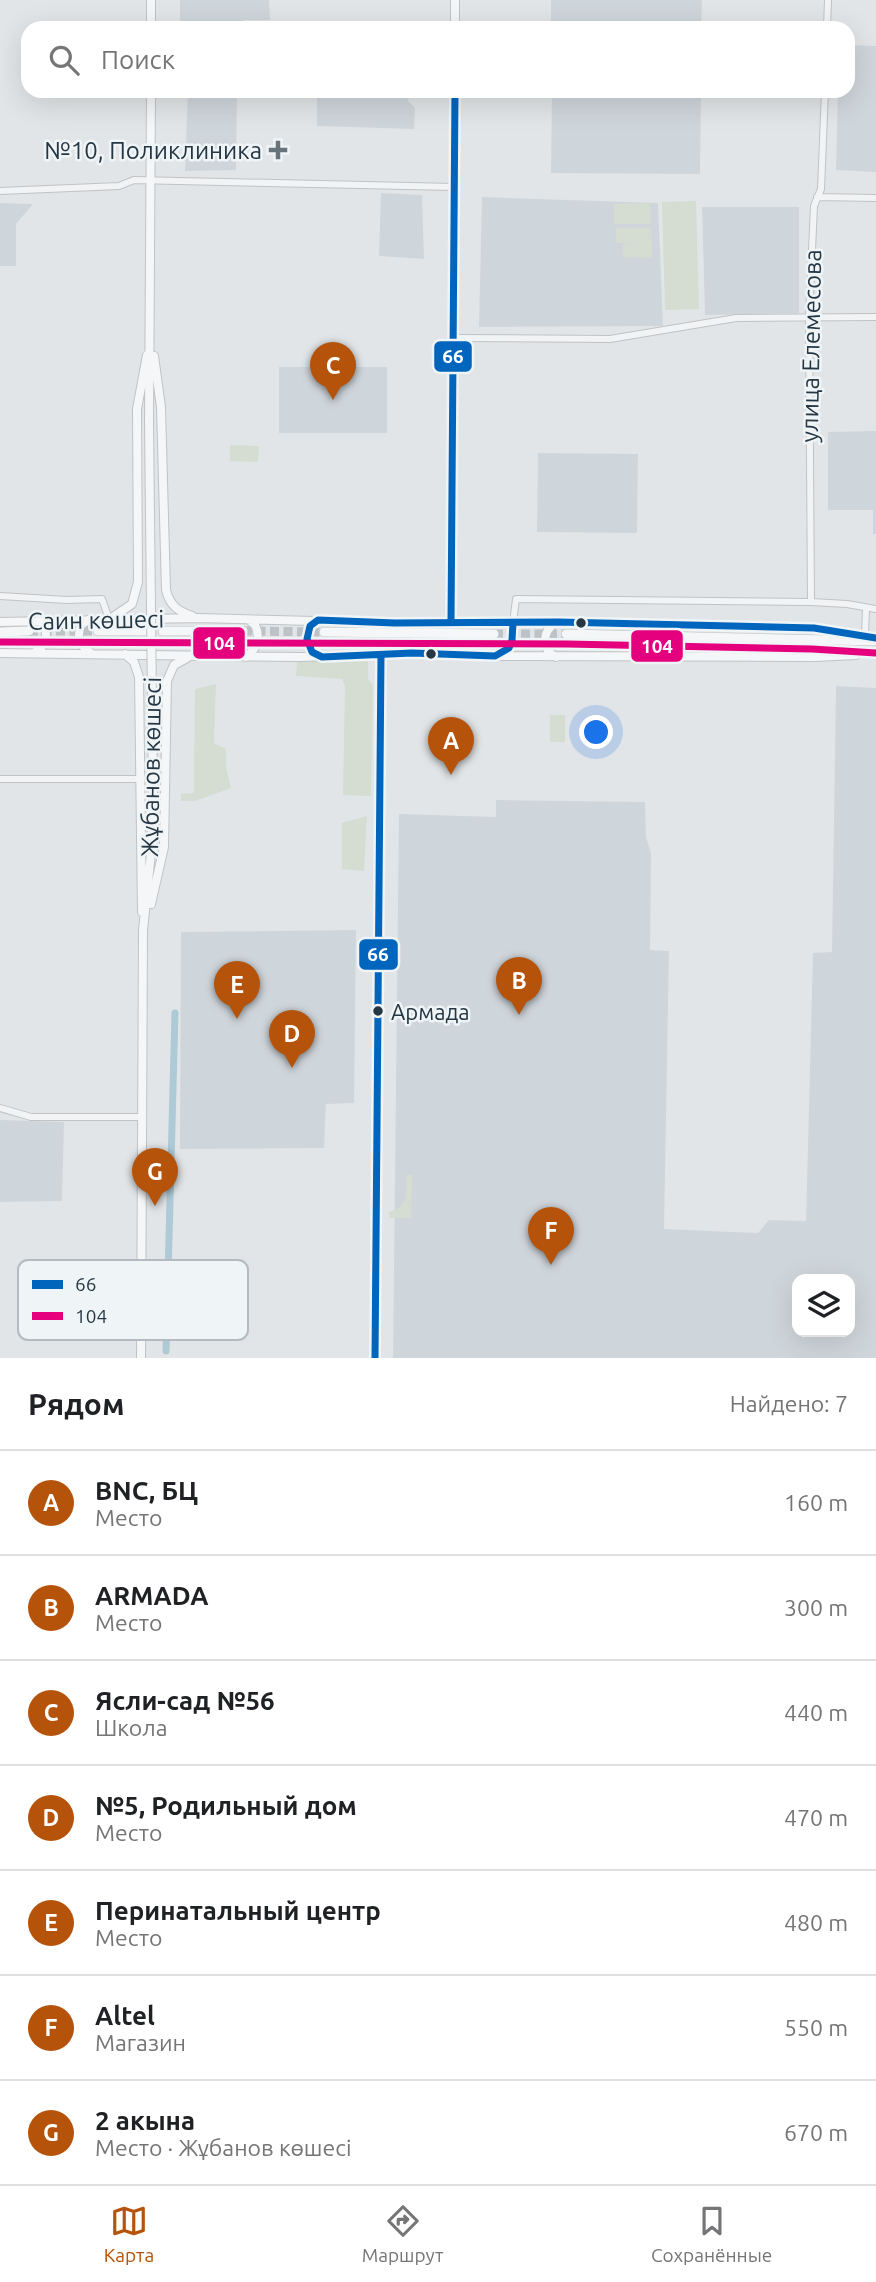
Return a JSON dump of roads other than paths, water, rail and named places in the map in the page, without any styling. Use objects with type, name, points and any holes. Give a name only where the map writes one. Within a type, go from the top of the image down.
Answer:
[{"type":"main road","points":[[151,0],[151,21]]},
{"type":"main road","points":[[455,0],[455,21]]},
{"type":"main road","name":"Жұбанов көшесі","points":[[141,1260],[143,930],[152,843],[153,795],[149,422],[151,98]]},
{"type":"main road","points":[[451,622],[455,98]]},
{"type":"main road","points":[[151,331],[161,407],[166,590],[172,605],[178,611],[198,618]]},
{"type":"main road","points":[[109,619],[132,604],[138,582],[137,409],[151,331]]},
{"type":"main road","points":[[246,618],[255,625],[258,638],[255,648],[246,657]]},
{"type":"main road","name":"Саин көшесі","points":[[0,622],[246,618],[513,623]]},
{"type":"main road","points":[[88,620],[81,625],[79,636],[83,647],[92,653]]},
{"type":"main road","points":[[318,620],[310,626],[307,639],[312,652],[322,657]]},
{"type":"main road","points":[[32,653],[40,649],[46,639],[44,625],[38,621]]},
{"type":"main road","points":[[556,657],[548,651],[545,638],[550,626],[558,622]]},
{"type":"main road","points":[[495,656],[504,654],[510,648],[513,623],[814,628],[876,640]]},
{"type":"main road","name":"Саин көшесі","points":[[0,632],[29,631]]},
{"type":"main road","name":"Саин көшесі","points":[[242,641],[163,636],[243,631]]},
{"type":"main road","points":[[324,632],[494,639],[324,643]]},
{"type":"main road","name":"Саин көшесі","points":[[98,636],[146,636]]},
{"type":"main road","points":[[876,640],[566,639],[876,653]]},
{"type":"main road","name":"Саин көшесі","points":[[0,642],[29,641]]},
{"type":"main road","name":"Саин көшесі","points":[[0,653],[246,657],[381,656],[412,653],[495,656]]},
{"type":"main road","points":[[495,656],[814,657],[876,653]]},
{"type":"main road","points":[[125,654],[134,662],[139,677],[143,930]]},
{"type":"main road","points":[[143,930],[164,847],[167,681],[174,665],[192,656]]},
{"type":"main road","points":[[375,1358],[381,656]]},
{"type":"main road","name":"Жұбанов көшесі","points":[[141,1340],[141,1358]]},
{"type":"street","points":[[827,21],[828,0]]},
{"type":"street","name":"улица Елемесова","points":[[811,602],[809,317],[814,206],[821,189],[825,98]]},
{"type":"street","points":[[0,191],[119,186],[134,180],[454,187]]},
{"type":"street","points":[[817,197],[876,198]]},
{"type":"street","points":[[454,338],[610,339],[736,318],[876,317]]},
{"type":"street","points":[[0,596],[102,599],[109,619]]},
{"type":"street","points":[[513,623],[516,599],[811,602],[876,609]]},
{"type":"street","points":[[864,636],[866,609]]},
{"type":"street","points":[[0,779],[139,779]]},
{"type":"street","points":[[0,1108],[31,1117],[142,1117]]},
{"type":"waterway","points":[[168,1260],[175,1013]]},
{"type":"waterway","points":[[166,1340],[166,1351]]},
{"type":"tunnel","points":[[29,631],[98,631]]},
{"type":"tunnel","points":[[243,631],[324,632]]},
{"type":"tunnel","points":[[494,634],[566,634]]},
{"type":"tunnel","points":[[29,641],[98,641]]},
{"type":"tunnel","points":[[242,641],[324,643]]},
{"type":"tunnel","points":[[494,644],[567,644]]},
{"type":"place","name":"№10, Поликлиника","points":[[278,150]]},
{"type":"place","name":"Ясли-сад №56","points":[[333,400]]},
{"type":"place","name":"BNC, БЦ","points":[[451,775]]},
{"type":"place","name":"Армада","points":[[378,1011]]},
{"type":"place","name":"ARMADA","points":[[519,1015]]},
{"type":"place","name":"Перинатальный центр","points":[[237,1019]]},
{"type":"place","name":"№5, Родильный дом","points":[[292,1068]]},
{"type":"place","name":"2 акына","points":[[155,1206]]},
{"type":"place","name":"Altel","points":[[551,1265]]}]
